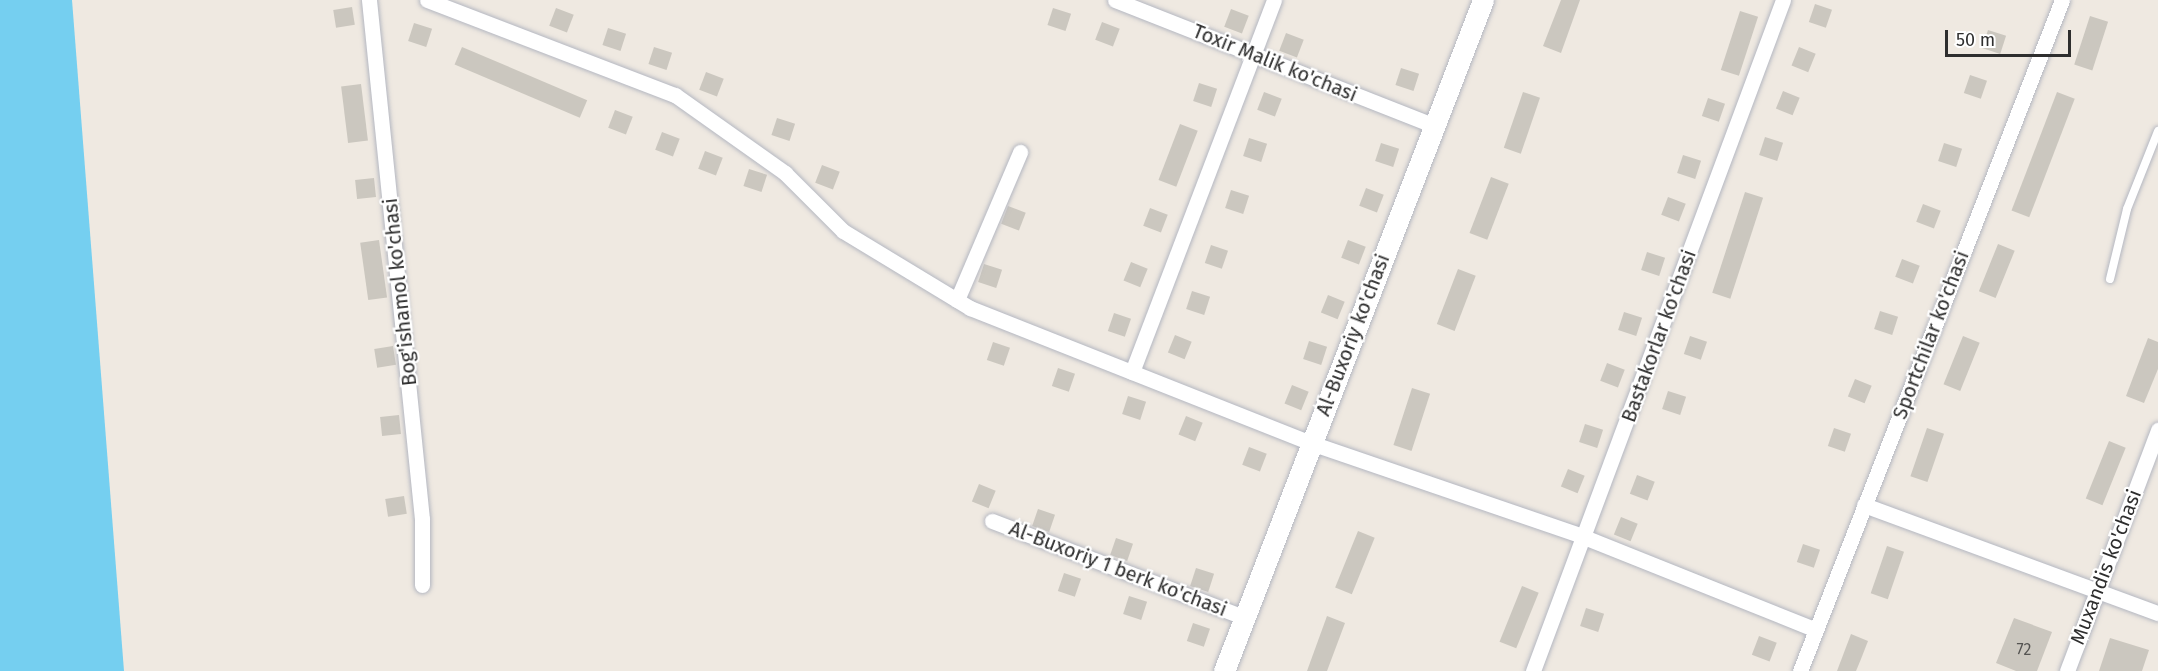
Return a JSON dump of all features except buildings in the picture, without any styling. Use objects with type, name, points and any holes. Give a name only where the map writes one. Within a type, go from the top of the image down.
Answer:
[{"type":"street","name":"Bog'ishamol ko'chasi","points":[[369,0],[422,519],[422,585]]},
{"type":"street","points":[[427,0],[675,95],[785,173],[843,231],[957,300],[1311,443],[1585,538],[1816,630]]},
{"type":"street","name":"Toxir Malik ko'chasi","points":[[1115,0],[1434,126]]},
{"type":"street","points":[[1132,372],[1274,0]]},
{"type":"street","name":"Al-Buxoriy ko'chasi","points":[[1224,671],[1483,0]]},
{"type":"street","name":"Bastakorlar ko'chasi","points":[[1533,671],[1585,538],[1783,0]]},
{"type":"street","name":"Sportchilar ko'chasi","points":[[1800,671],[2062,0]]},
{"type":"street","points":[[957,300],[1020,152]]},
{"type":"street","name":"Muxandis ko'chasi","points":[[2067,671],[2158,430]]},
{"type":"street","points":[[1864,505],[2096,593],[2158,613]]},
{"type":"street","name":"Al-Buxoriy 1 berk ko'chasi","points":[[992,521],[1244,617]]},
{"type":"lane","points":[[2110,279],[2127,209],[2158,131]]},
{"type":"water","points":[[0,0],[72,0],[124,671],[0,671]]}]
